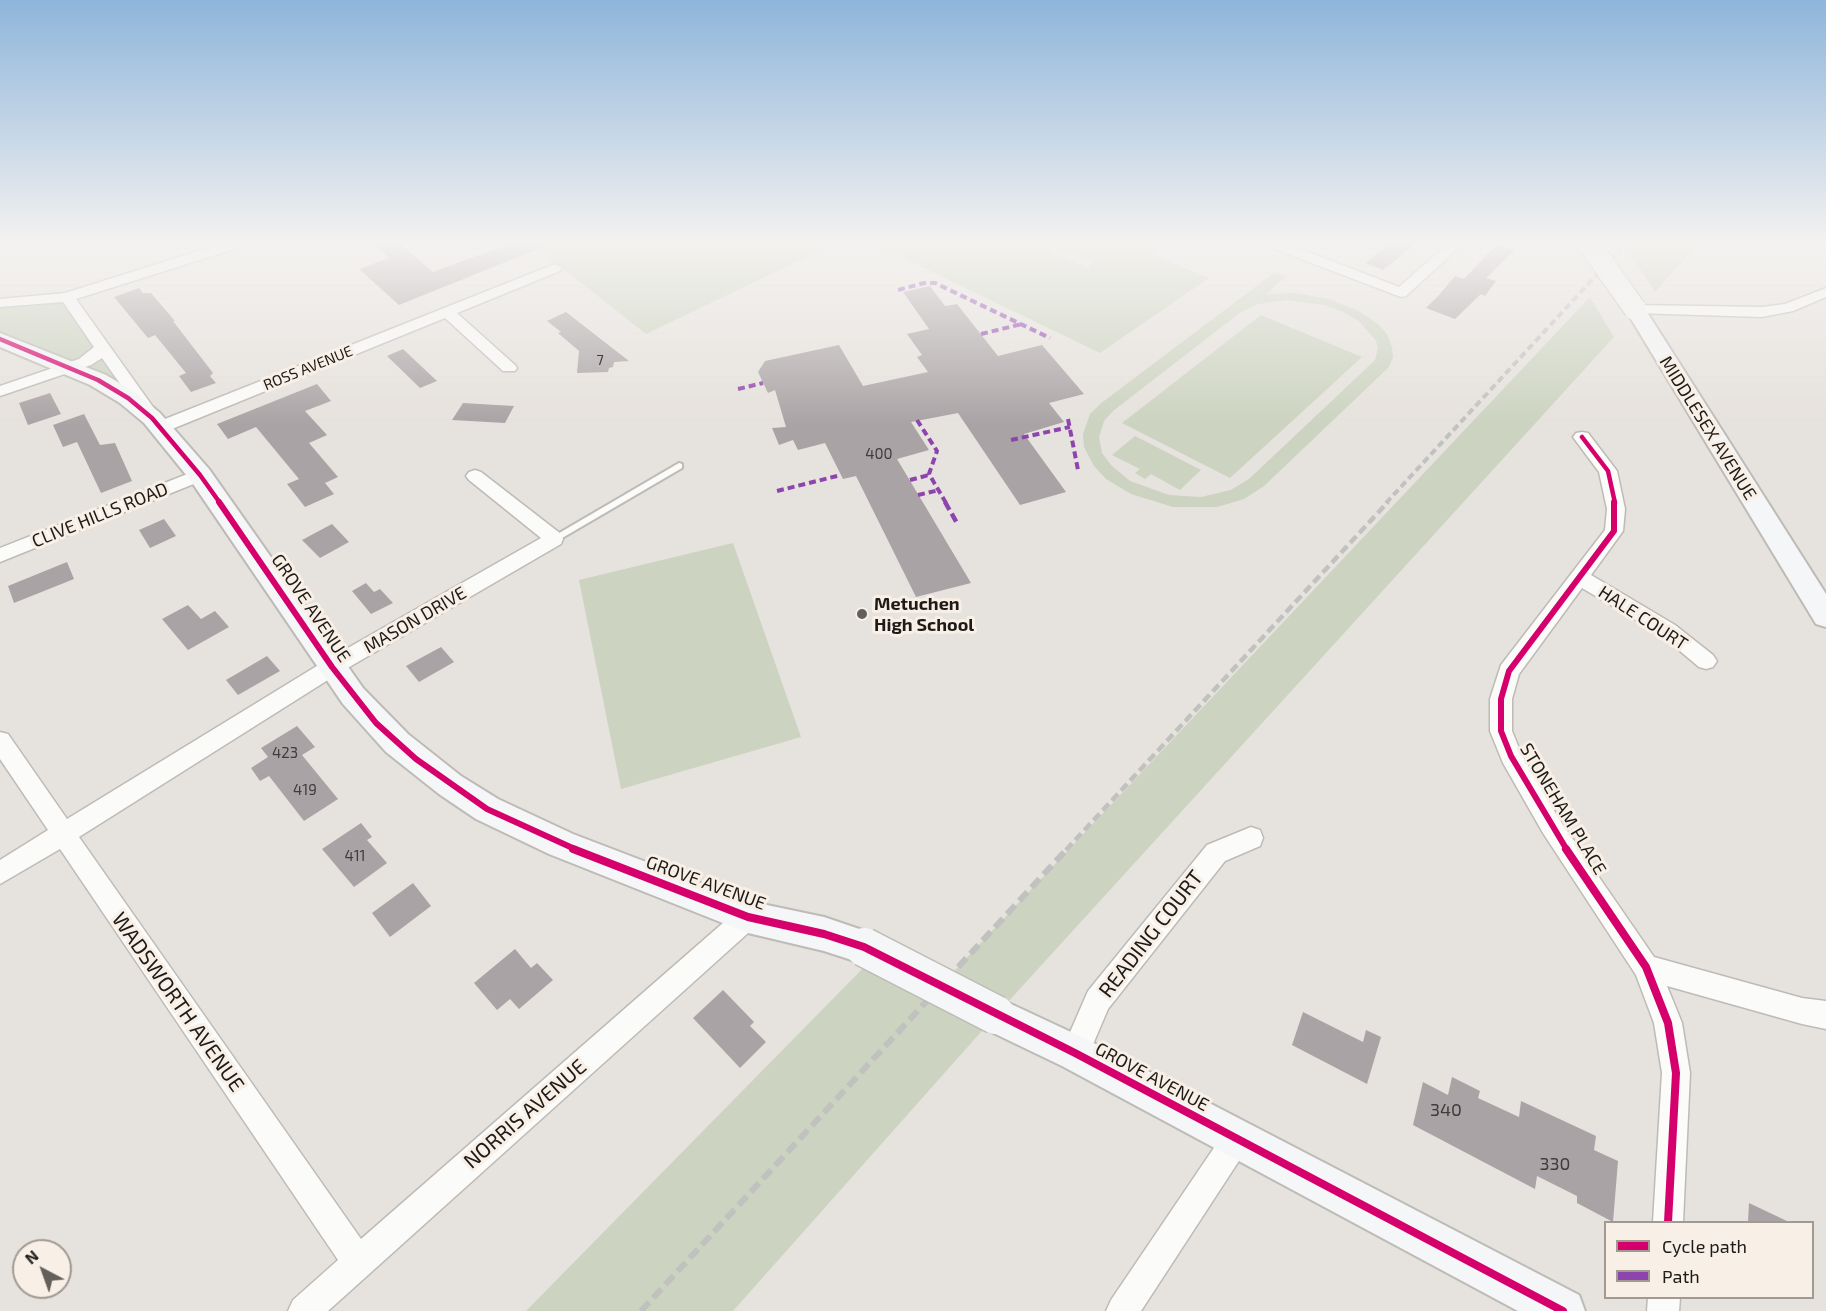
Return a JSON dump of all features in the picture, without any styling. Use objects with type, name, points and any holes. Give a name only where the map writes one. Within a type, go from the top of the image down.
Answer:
[{"type":"street","points":[[0,303],[21,302]]},
{"type":"street","name":"GROVE AVENUE","points":[[71,302],[156,422],[200,475],[282,591],[332,667],[376,723],[436,774],[487,809],[561,844],[747,917],[824,934],[864,947],[1075,1053],[1563,1311]]},
{"type":"street","name":"ROSS AVENUE","points":[[156,422],[471,302]]},
{"type":"street","name":"MIDDLESEX AVENUE","points":[[1630,302],[1826,617]]},
{"type":"street","points":[[1635,309],[1762,312],[1788,308],[1805,302]]},
{"type":"street","points":[[447,312],[509,368]]},
{"type":"street","name":"GROVE AVENUE","points":[[0,339],[72,368],[120,392],[156,422]]},
{"type":"street","points":[[0,391],[72,368],[92,359],[103,346]]},
{"type":"street","name":"STONEHAM PLACE","points":[[1582,437],[1608,471],[1616,509],[1614,531],[1509,671],[1501,699],[1501,731],[1511,756],[1551,826],[1646,967],[1668,1023],[1676,1073],[1668,1221]]},
{"type":"street","name":"CLIVE HILLS ROAD","points":[[0,555],[200,475]]},
{"type":"street","points":[[475,476],[554,539]]},
{"type":"street","name":"MASON DRIVE","points":[[0,873],[332,667],[554,539]]},
{"type":"street","name":"HALE COURT","points":[[1579,577],[1668,630],[1706,661]]},
{"type":"street","name":"WADSWORTH AVENUE","points":[[0,741],[358,1262]]},
{"type":"street","name":"READING COURT","points":[[1075,1053],[1098,1000],[1216,853],[1251,838]]},
{"type":"street","name":"NORRIS AVENUE","points":[[304,1311],[747,917]]},
{"type":"street","points":[[1646,967],[1802,1011],[1826,1015]]},
{"type":"street","points":[[1122,1311],[1236,1140]]},
{"type":"lane","name":"MASON DRIVE","points":[[554,539],[679,466]]},
{"type":"green space","points":[[71,302],[145,411],[0,339],[0,303]]},
{"type":"green space","points":[[606,302],[712,302],[646,334]]},
{"type":"green space","points":[[995,302],[1174,302],[1100,353]]},
{"type":"green space","points":[[1235,302],[1271,302],[1258,304],[1241,312],[1113,411],[1104,421],[1099,437],[1102,453],[1111,465],[1130,481],[1169,495],[1201,497],[1231,490],[1249,479],[1375,360],[1378,348],[1376,341],[1360,322],[1324,305],[1303,302],[1336,302],[1357,310],[1378,324],[1387,334],[1392,347],[1393,358],[1388,368],[1264,486],[1244,499],[1217,507],[1173,507],[1131,494],[1106,479],[1094,466],[1084,447],[1083,434],[1090,414],[1100,404]]},
{"type":"green space","points":[[1585,302],[1593,302],[1614,337],[996,1015],[733,1311],[526,1311],[876,955],[941,985]]},
{"type":"green space","points":[[1261,315],[1362,357],[1230,478],[1122,423]]},
{"type":"green space","points":[[1135,436],[1201,470],[1180,490],[1151,474],[1145,479],[1135,473],[1140,469],[1112,455]]},
{"type":"green space","points":[[733,543],[801,737],[621,789],[579,580]]},
{"type":"building","points":[[118,302],[159,302],[213,373],[210,376],[216,383],[191,392],[179,376],[186,373],[155,335],[148,338]]},
{"type":"building","points":[[910,302],[942,302],[945,306],[957,304],[998,356],[1042,345],[1084,394],[1049,403],[1064,422],[1024,434],[1066,492],[1020,505],[958,413],[911,422],[929,450],[897,459],[971,583],[916,597],[856,476],[843,479],[825,443],[798,450],[793,440],[779,445],[772,428],[786,427],[775,390],[768,393],[758,372],[765,361],[839,345],[863,386],[928,372],[917,357],[922,355],[907,334],[929,329]]},
{"type":"building","points":[[1432,302],[1472,302],[1455,319],[1426,308]]},
{"type":"building","points":[[566,312],[629,361],[614,362],[608,372],[577,373],[579,351],[547,321]]},
{"type":"building","points":[[403,349],[437,381],[420,388],[387,356]]},
{"type":"building","points":[[317,384],[331,401],[305,411],[327,435],[309,443],[338,477],[325,483],[334,494],[305,507],[287,484],[299,479],[256,427],[228,439],[217,424]]},
{"type":"building","points":[[50,393],[61,414],[28,425],[19,403]]},
{"type":"building","points":[[463,403],[514,406],[505,423],[452,420]]},
{"type":"building","points":[[84,414],[100,445],[115,443],[132,481],[101,493],[77,442],[63,447],[53,425]]},
{"type":"building","points":[[164,519],[176,536],[150,548],[139,530]]},
{"type":"building","points":[[332,524],[349,542],[320,558],[302,540]]},
{"type":"building","points":[[67,562],[74,579],[14,603],[8,586]]},
{"type":"building","points":[[366,583],[374,592],[380,589],[393,603],[371,614],[352,591]]},
{"type":"building","points":[[188,605],[201,619],[215,611],[229,627],[188,650],[162,619]]},
{"type":"building","points":[[441,647],[454,662],[419,682],[406,666]]},
{"type":"building","points":[[267,656],[280,671],[238,695],[226,680]]},
{"type":"building","points":[[297,726],[315,747],[302,755],[338,799],[304,821],[269,776],[260,781],[251,768],[268,757],[261,748]]},
{"type":"building","points":[[361,823],[372,837],[367,840],[387,863],[354,887],[322,849]]},
{"type":"building","points":[[413,883],[431,906],[390,937],[372,913]]},
{"type":"building","points":[[515,949],[531,968],[537,963],[553,980],[519,1009],[510,999],[497,1010],[474,983]]},
{"type":"building","points":[[723,990],[754,1022],[750,1026],[766,1042],[740,1068],[693,1018]]},
{"type":"building","points":[[1303,1012],[1363,1042],[1366,1030],[1381,1037],[1367,1084],[1292,1045]]},
{"type":"building","points":[[1452,1077],[1480,1091],[1478,1098],[1519,1117],[1521,1101],[1596,1136],[1594,1150],[1618,1161],[1613,1221],[1577,1203],[1577,1196],[1537,1176],[1535,1189],[1413,1125],[1423,1082],[1448,1095]]},
{"type":"building","points":[[1749,1203],[1787,1221],[1748,1221]]},
{"type":"railway","points":[[1386,503],[1571,302]]},
{"type":"railway","points":[[1066,850],[1388,502]]},
{"type":"railway","points":[[641,1311],[1067,849]]},
{"type":"marked path","points":[[975,302],[1050,338]]},
{"type":"marked path","points":[[981,334],[1022,324]]},
{"type":"marked path","points":[[738,389],[763,383]]},
{"type":"marked path","points":[[1068,419],[1078,470]]},
{"type":"marked path","points":[[917,420],[937,451],[929,474],[957,523]]},
{"type":"marked path","points":[[1011,440],[1070,427]]},
{"type":"marked path","points":[[777,491],[841,475]]},
{"type":"marked path","points":[[910,480],[929,475]]},
{"type":"marked path","points":[[918,495],[939,490]]},
{"type":"cycle path","points":[[0,339],[98,380],[128,398],[152,418],[200,475],[332,667],[376,723],[416,759],[487,809],[561,844],[748,917],[824,934],[864,947],[1075,1053],[1563,1311]]},
{"type":"cycle path","points":[[1582,437],[1608,471],[1616,509],[1614,531],[1509,671],[1501,699],[1501,731],[1511,756],[1551,826],[1646,967],[1668,1023],[1676,1073],[1668,1221]]},
{"type":"place","name":"Metuchen High School","points":[[862,614]]}]
